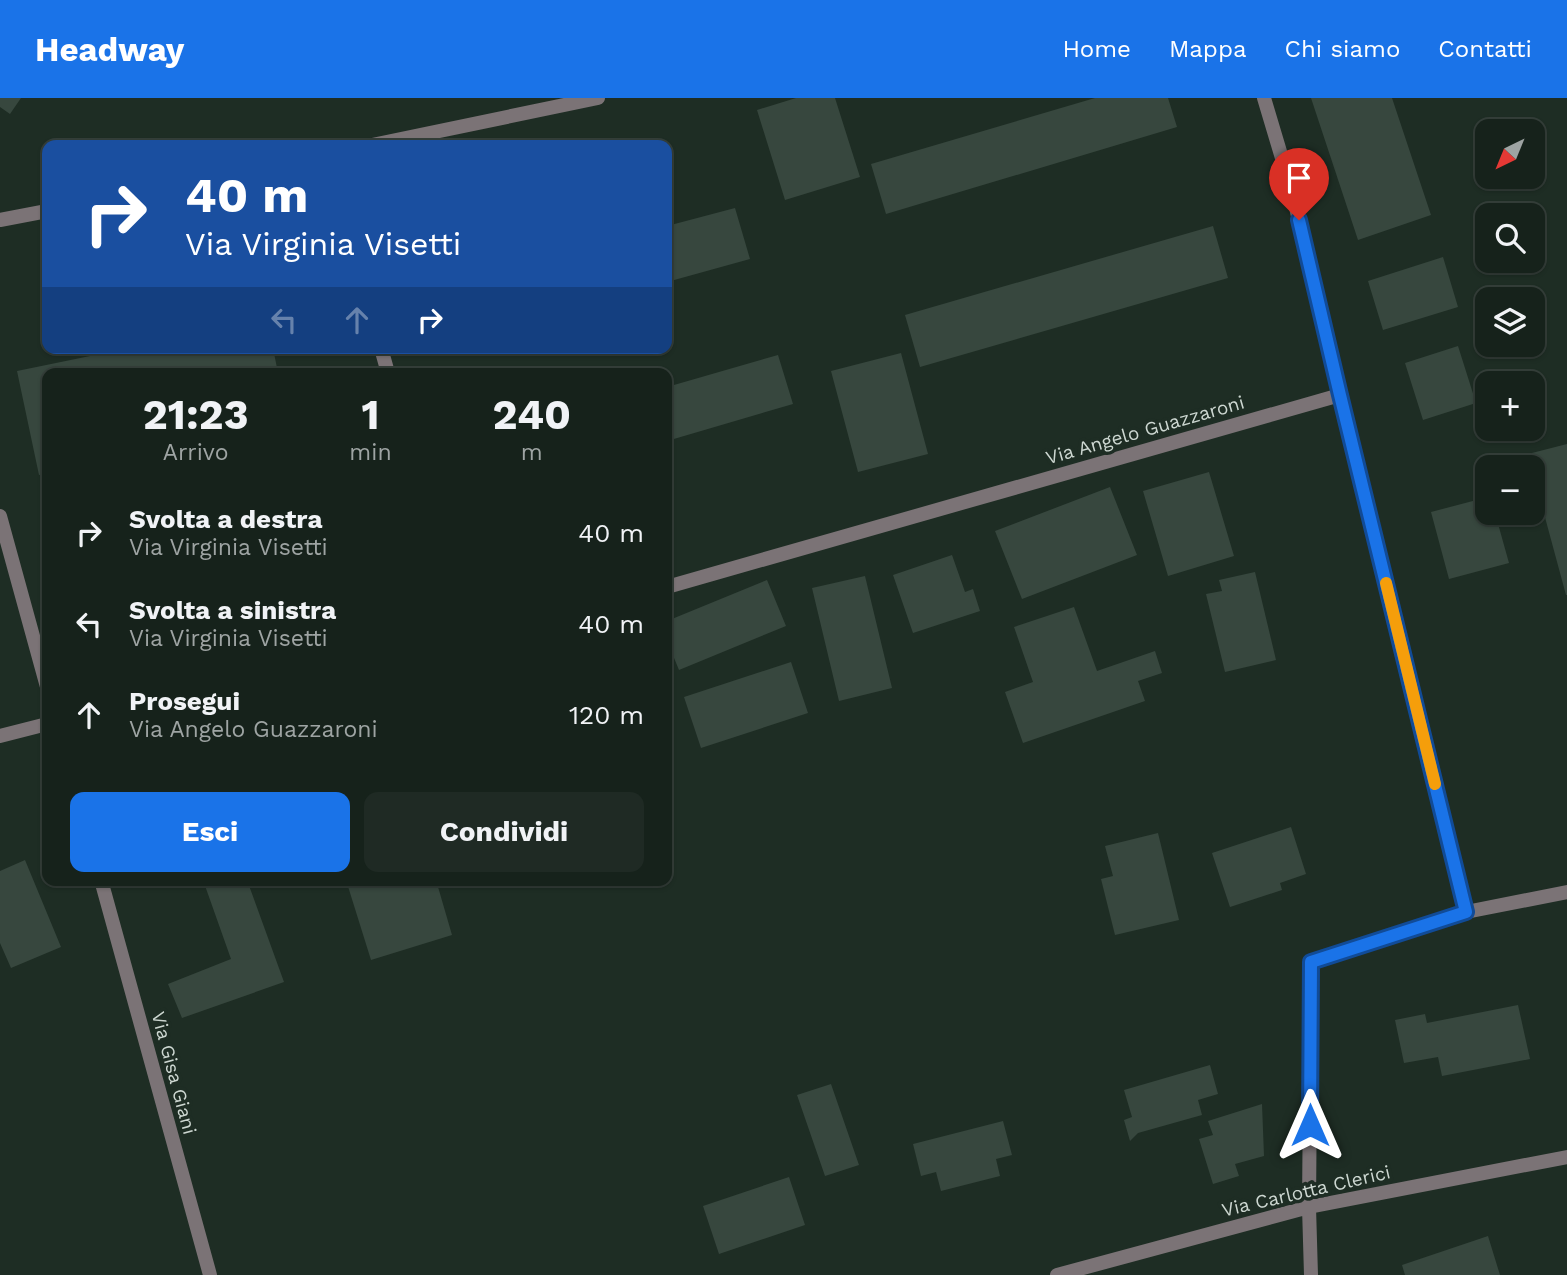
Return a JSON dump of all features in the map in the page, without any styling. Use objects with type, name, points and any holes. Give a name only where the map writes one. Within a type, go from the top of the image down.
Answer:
[{"type":"street","points":[[396,140],[598,98]]},
{"type":"street","points":[[1264,98],[1293,195],[1466,912]]},
{"type":"street","points":[[0,220],[42,212]]},
{"type":"street","name":"Via Angelo Guazzaroni","points":[[672,586],[1340,395]]},
{"type":"street","points":[[0,516],[42,669]]},
{"type":"street","points":[[0,736],[42,725]]},
{"type":"street","name":"Via Gisa Giani","points":[[103,886],[210,1275]]},
{"type":"street","points":[[1311,1275],[1311,962],[1466,912],[1567,892]]},
{"type":"street","name":"Via Carlotta Clerici","points":[[1057,1275],[1310,1207],[1567,1157]]},
{"type":"building","points":[[0,98],[21,98],[10,114],[0,107]]},
{"type":"building","points":[[796,98],[835,98],[860,177],[785,200],[757,110]]},
{"type":"building","points":[[1095,98],[1168,98],[1177,127],[886,214],[871,164]]},
{"type":"building","points":[[1311,98],[1392,98],[1431,215],[1358,240]]},
{"type":"building","points":[[735,208],[750,259],[672,281],[672,225]]},
{"type":"building","points":[[1213,226],[1228,278],[920,367],[905,315]]},
{"type":"building","points":[[1443,257],[1458,307],[1383,330],[1368,281]]},
{"type":"building","points":[[1458,346],[1475,403],[1423,420],[1405,363]]},
{"type":"building","points":[[901,353],[928,454],[858,472],[831,371]]},
{"type":"building","points":[[100,354],[274,354],[277,368],[42,368],[42,475],[39,475],[17,371]]},
{"type":"building","points":[[778,355],[793,404],[672,440],[672,386]]},
{"type":"building","points":[[1567,444],[1567,595],[1545,517],[1545,455],[1528,454]]},
{"type":"building","points":[[1209,472],[1234,556],[1168,576],[1143,491]]},
{"type":"building","points":[[1110,487],[1137,555],[1022,599],[995,531]]},
{"type":"building","points":[[1475,500],[1475,525],[1498,525],[1509,563],[1449,579],[1431,512]]},
{"type":"building","points":[[952,555],[965,592],[973,589],[980,611],[913,633],[893,575]]},
{"type":"building","points":[[1255,572],[1276,660],[1225,672],[1206,594],[1222,591],[1219,580]]},
{"type":"building","points":[[865,576],[892,688],[839,701],[812,588]]},
{"type":"building","points":[[767,580],[786,626],[679,670],[672,653],[672,619]]},
{"type":"building","points":[[1074,607],[1097,671],[1155,651],[1162,673],[1138,681],[1145,701],[1023,743],[1005,692],[1033,682],[1014,627]]},
{"type":"building","points":[[791,662],[808,713],[701,748],[684,697]]},
{"type":"building","points":[[1291,827],[1306,874],[1280,883],[1282,890],[1230,907],[1212,853]]},
{"type":"building","points":[[1158,833],[1179,920],[1115,935],[1101,879],[1113,876],[1105,846]]},
{"type":"building","points":[[25,860],[61,947],[11,968],[0,943],[0,871]]},
{"type":"building","points":[[205,886],[249,886],[284,982],[182,1018],[168,984],[231,959]]},
{"type":"building","points":[[348,886],[438,886],[452,935],[371,960]]},
{"type":"building","points":[[1518,1005],[1530,1059],[1442,1076],[1438,1057],[1404,1063],[1395,1020],[1425,1014],[1427,1023]]},
{"type":"building","points":[[1210,1065],[1218,1094],[1198,1100],[1202,1115],[1138,1133],[1130,1141],[1124,1120],[1132,1117],[1124,1090]]},
{"type":"building","points":[[831,1084],[859,1165],[825,1176],[797,1095]]},
{"type":"building","points":[[1262,1104],[1264,1156],[1235,1164],[1239,1176],[1213,1184],[1199,1139],[1213,1135],[1208,1121]]},
{"type":"building","points":[[1003,1121],[1012,1155],[996,1159],[1000,1176],[941,1191],[936,1172],[921,1176],[913,1144]]},
{"type":"building","points":[[789,1177],[805,1225],[719,1254],[703,1206]]},
{"type":"building","points":[[1488,1236],[1500,1275],[1405,1275],[1402,1265]]},
{"type":"slow traffic","points":[[1386,583],[1435,784]]},
{"type":"route","points":[[1299,220],[1466,912],[1311,962],[1310,1125]]}]
